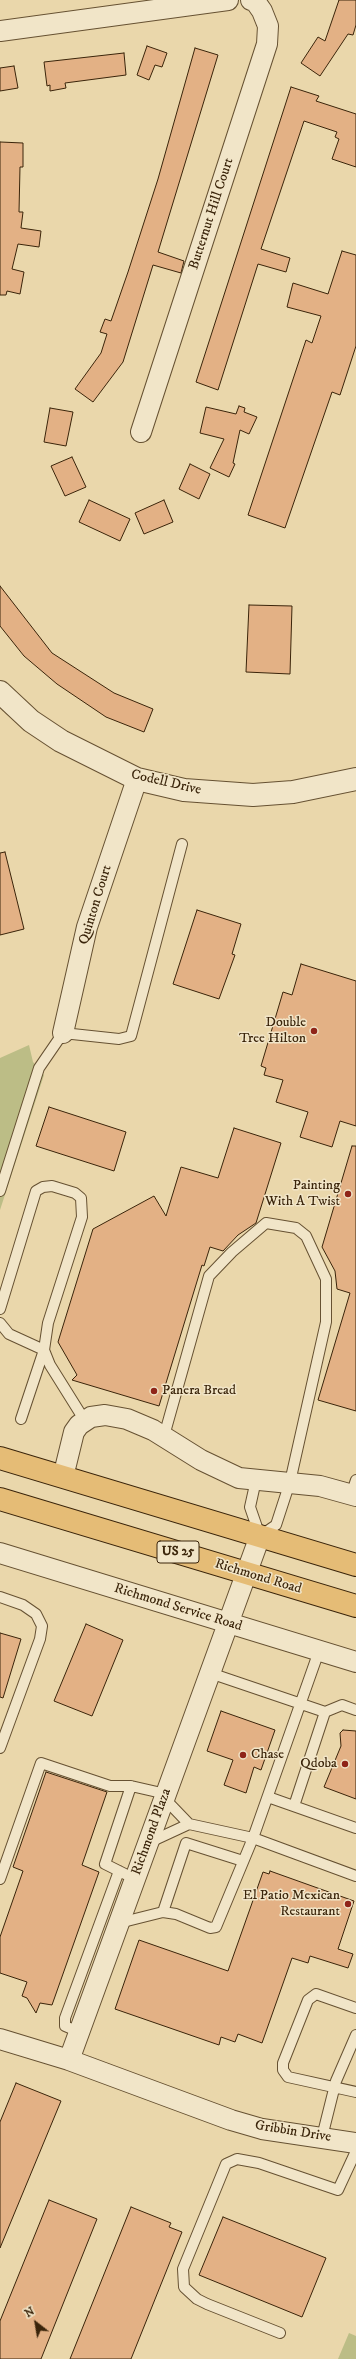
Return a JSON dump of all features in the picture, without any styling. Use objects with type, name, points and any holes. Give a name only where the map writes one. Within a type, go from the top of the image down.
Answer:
[{"type":"highway","points":[[0,1458],[356,1565]]},
{"type":"highway","name":"Richmond Road","points":[[0,1499],[356,1606]]},
{"type":"street","points":[[0,31],[228,0]]},
{"type":"street","name":"Butternut Hill Court","points":[[141,432],[267,44],[268,26],[262,10],[255,1],[251,0]]},
{"type":"street","name":"Codell Drive","points":[[0,692],[31,722],[60,742],[137,779],[184,790],[254,795],[293,792],[356,779]]},
{"type":"street","name":"Quinton Court","points":[[63,1033],[87,927],[137,779]]},
{"type":"street","points":[[63,1477],[74,1432],[79,1425],[85,1421],[97,1416],[105,1415],[127,1419],[164,1436],[201,1460],[239,1478],[290,1482],[354,1490]]},
{"type":"street","name":"Richmond Plaza","points":[[69,2060],[119,1923],[127,1875],[148,1842],[260,1536]]},
{"type":"street","name":"Richmond Service Road","points":[[0,1553],[356,1662]]},
{"type":"street","points":[[0,2038],[69,2060]]},
{"type":"street","name":"Gribbin Drive","points":[[69,2060],[231,2120],[262,2129],[356,2143]]},
{"type":"lane","points":[[0,1191],[39,1068],[63,1033],[119,1039],[131,1036],[182,844]]},
{"type":"lane","points":[[0,1308],[36,1191],[43,1187],[52,1186],[75,1193],[81,1198],[82,1217],[48,1323],[44,1350],[21,1419]]},
{"type":"lane","points":[[164,1436],[210,1276],[232,1252],[266,1223],[296,1228],[306,1236],[326,1279],[326,1322],[290,1482],[276,1525],[260,1536],[250,1507],[256,1480]]},
{"type":"lane","points":[[0,1323],[9,1334],[44,1350],[50,1365],[85,1421]]},
{"type":"lane","points":[[0,1597],[23,1605],[36,1614],[42,1626],[40,1639],[4,1722],[0,1748]]},
{"type":"lane","points":[[119,1923],[163,1912],[176,1914],[210,1928],[216,1928],[253,1838],[320,1651]]},
{"type":"lane","points":[[210,1673],[325,1712],[342,1705],[356,1710]]},
{"type":"lane","points":[[294,1806],[325,1712]]},
{"type":"lane","points":[[0,1879],[42,1763],[110,1786],[131,1786],[165,1796],[177,1814],[190,1824],[253,1838],[356,1876]]},
{"type":"lane","points":[[79,2032],[65,2026],[65,2018],[127,1875],[105,1864],[131,1786]]},
{"type":"lane","points":[[268,1797],[355,1825]]},
{"type":"lane","points":[[148,1842],[190,1824]]},
{"type":"lane","points":[[163,1912],[186,1843],[244,1861]]},
{"type":"lane","points":[[356,2008],[316,1994],[308,2000],[283,2063],[283,2070],[288,2077],[356,2092]]},
{"type":"lane","points":[[322,2137],[334,2087],[356,2035]]},
{"type":"lane","points":[[280,2333],[207,2304],[197,2299],[184,2287],[182,2276],[183,2269],[226,2164],[237,2159],[259,2163],[338,2190],[356,2151]]},
{"type":"green space","points":[[29,1045],[33,1062],[44,1075],[0,1210],[0,1058]]},
{"type":"green space","points":[[349,2333],[356,2336],[356,2359],[338,2359]]},
{"type":"building","points":[[339,0],[356,0],[356,25],[353,35],[348,34],[320,76],[301,63],[318,37],[325,41]]},
{"type":"building","points":[[147,46],[167,53],[162,67],[155,65],[149,80],[137,75]]},
{"type":"building","points":[[195,48],[218,55],[158,252],[184,261],[181,273],[153,265],[123,362],[93,402],[75,389],[101,353],[107,334],[100,332],[105,319],[111,321],[128,272],[158,179]]},
{"type":"building","points":[[124,53],[126,75],[65,83],[66,88],[50,91],[50,85],[47,86],[44,62]]},
{"type":"building","points":[[14,66],[18,88],[0,91],[0,68]]},
{"type":"building","points":[[291,87],[319,96],[316,101],[356,114],[356,167],[332,159],[339,139],[335,137],[337,132],[304,121],[261,249],[290,258],[286,272],[258,264],[218,390],[196,382]]},
{"type":"building","points":[[0,142],[23,143],[23,167],[20,167],[19,212],[23,212],[21,228],[41,231],[39,247],[18,244],[12,269],[24,272],[20,294],[7,291],[6,295],[0,295]]},
{"type":"building","points":[[342,251],[356,255],[356,346],[340,395],[332,392],[285,528],[248,515],[306,340],[312,343],[321,316],[287,307],[293,283],[328,294]]},
{"type":"building","points":[[239,406],[245,408],[244,412],[257,417],[249,434],[240,430],[233,463],[235,464],[229,477],[210,468],[224,439],[200,433],[206,407],[236,414]]},
{"type":"building","points":[[50,408],[73,412],[66,446],[44,442]]},
{"type":"building","points":[[72,457],[86,487],[65,496],[51,466]]},
{"type":"building","points":[[190,464],[210,474],[199,499],[179,489]]},
{"type":"building","points":[[89,500],[130,519],[120,541],[79,522]]},
{"type":"building","points":[[164,500],[173,522],[144,534],[135,513]]},
{"type":"building","points":[[0,586],[52,653],[114,693],[153,709],[144,732],[106,717],[57,684],[24,656],[0,626]]},
{"type":"building","points":[[249,605],[292,606],[290,674],[246,672]]},
{"type":"building","points":[[5,852],[24,929],[0,935],[0,853]]},
{"type":"building","points":[[197,910],[241,924],[232,954],[235,955],[219,999],[173,984]]},
{"type":"building","name":"Double Tree Hilton","points":[[301,964],[356,981],[356,1126],[340,1121],[332,1147],[300,1137],[308,1112],[276,1102],[283,1080],[264,1075],[266,1068],[261,1066],[283,992],[292,995]]},
{"type":"building","points":[[49,1107],[126,1132],[114,1171],[36,1146]]},
{"type":"building","points":[[234,1128],[281,1143],[256,1223],[238,1235],[223,1251],[210,1247],[204,1266],[202,1265],[159,1406],[72,1380],[77,1375],[58,1342],[93,1229],[154,1196],[166,1216],[181,1167],[218,1178]]},
{"type":"building","points":[[352,1146],[356,1146],[356,1411],[318,1400],[350,1293],[337,1289],[335,1271],[322,1247]]},
{"type":"building","points":[[86,1624],[123,1640],[92,1716],[54,1701]]},
{"type":"building","points":[[0,1633],[21,1639],[3,1698],[0,1697]]},
{"type":"building","name":"Chase","points":[[221,1711],[275,1730],[261,1770],[254,1767],[246,1793],[224,1785],[233,1760],[207,1751]]},
{"type":"building","name":"Qdoba","points":[[343,1730],[356,1731],[356,1799],[324,1787],[341,1746],[340,1733]]},
{"type":"building","points":[[46,1772],[107,1792],[82,1865],[99,1872],[52,2005],[40,2003],[36,2013],[27,1998],[22,1996],[27,1982],[0,1973],[0,1937],[23,1871],[13,1867]]},
{"type":"building","points":[[270,1871],[354,1901],[338,1949],[353,1954],[348,1968],[310,1956],[308,1963],[292,1958],[262,2043],[238,2034],[235,2042],[221,2037],[219,2045],[115,2009],[139,1940],[228,1971],[263,1872],[269,1874]]},
{"type":"building","points":[[16,2083],[61,2101],[0,2248],[0,2122]]},
{"type":"building","points":[[49,2200],[97,2219],[41,2359],[0,2359],[0,2321]]},
{"type":"building","points":[[131,2207],[171,2223],[169,2227],[182,2232],[131,2359],[70,2359]]},
{"type":"building","points":[[223,2217],[326,2258],[302,2317],[199,2275]]},
{"type":"place","name":"Double Tree Hilton","points":[[314,1031]]},
{"type":"place","name":"Painting With A Twist","points":[[348,1194]]},
{"type":"place","name":"Panera Bread","points":[[154,1391]]},
{"type":"place","name":"Chase","points":[[243,1755]]},
{"type":"place","name":"Qdoba","points":[[345,1764]]},
{"type":"place","name":"El Patio Mexican Restaurant","points":[[348,1904]]}]
